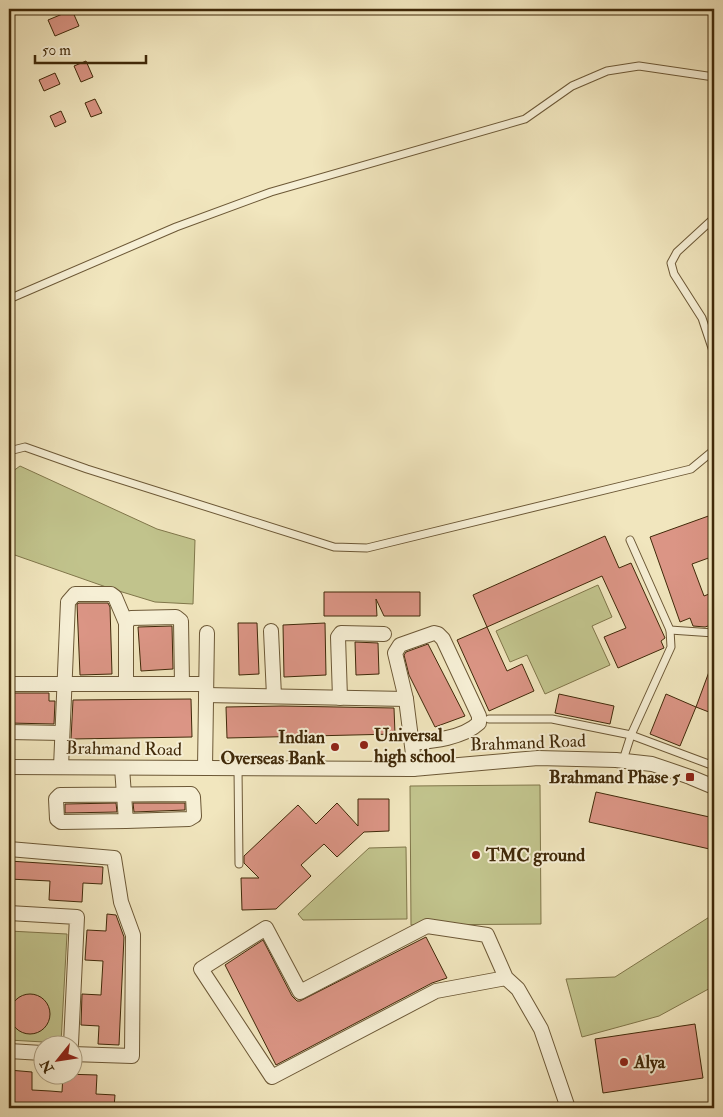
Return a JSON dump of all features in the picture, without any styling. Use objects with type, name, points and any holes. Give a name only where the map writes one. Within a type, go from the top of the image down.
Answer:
[{"type":"street","points":[[61,767],[68,602],[75,594],[111,594],[115,597],[126,623],[126,684]]},
{"type":"street","points":[[126,623],[131,618],[176,617],[181,621],[182,684]]},
{"type":"street","points":[[271,631],[274,696]]},
{"type":"street","points":[[340,698],[338,637],[341,633],[384,634]]},
{"type":"street","points":[[412,744],[441,740],[474,728],[479,723],[479,716],[443,639],[434,633],[400,644],[394,656],[406,699],[413,769]]},
{"type":"street","points":[[205,768],[207,634]]},
{"type":"street","points":[[9,684],[182,684],[206,689],[274,696],[406,699]]},
{"type":"street","points":[[9,732],[62,733]]},
{"type":"street","name":"Brahmand Road","points":[[9,768],[413,769],[538,758],[622,760],[652,764],[690,777],[714,788]]},
{"type":"street","points":[[122,768],[126,821]]},
{"type":"street","points":[[191,794],[193,797],[194,816],[189,819],[126,821],[61,822],[57,819],[56,798],[60,795],[191,794]]},
{"type":"street","points":[[9,849],[114,858],[121,902],[133,935],[132,1056],[82,1054]]},
{"type":"street","points":[[9,913],[77,917],[71,1034]]},
{"type":"street","points":[[506,978],[436,991],[272,1077],[201,969],[266,928],[300,992],[427,926],[487,935],[506,978],[518,989],[541,1029],[568,1108]]},
{"type":"street","points":[[9,1051],[32,1052]]},
{"type":"lane","points":[[9,299],[176,227],[271,192],[525,119],[572,86],[607,71],[639,66],[714,77]]},
{"type":"lane","points":[[714,218],[676,252],[671,263],[674,274],[702,318],[714,354]]},
{"type":"lane","points":[[9,451],[25,447],[87,469],[334,547],[367,548],[691,469],[714,450]]},
{"type":"lane","points":[[622,760],[631,734],[671,647],[670,630],[630,540]]},
{"type":"lane","points":[[670,630],[714,634]]},
{"type":"lane","points":[[489,718],[552,719],[631,734],[714,766]]},
{"type":"lane","points":[[238,768],[239,864]]},
{"type":"green space","points":[[20,466],[157,529],[195,540],[193,604],[155,602],[9,553],[9,474]]},
{"type":"green space","points":[[598,585],[612,617],[592,626],[610,665],[545,694],[527,655],[510,662],[496,631]]},
{"type":"green space","name":"TMC ground","points":[[540,785],[541,924],[411,925],[410,786]]},
{"type":"green space","points":[[406,847],[407,919],[303,920],[298,914],[369,848]]},
{"type":"green space","points":[[714,914],[714,986],[659,1016],[582,1037],[566,979],[615,977]]},
{"type":"green space","points":[[9,931],[67,934],[61,1034],[32,1034],[32,1041],[9,1040]]},
{"type":"building","points":[[72,10],[79,26],[55,36],[48,20]]},
{"type":"building","points":[[86,61],[93,77],[81,82],[74,66]]},
{"type":"building","points":[[55,73],[60,84],[44,91],[39,80]]},
{"type":"building","points":[[95,99],[102,113],[91,117],[85,103]]},
{"type":"building","points":[[61,111],[66,122],[55,127],[50,116]]},
{"type":"building","points":[[714,514],[714,556],[692,564],[704,596],[714,592],[714,624],[705,627],[693,626],[690,618],[680,622],[650,537]]},
{"type":"building","points":[[605,536],[619,568],[631,563],[665,638],[661,641],[664,648],[618,668],[604,637],[626,628],[602,576],[487,627],[473,595]]},
{"type":"building","points":[[324,592],[420,592],[420,616],[384,616],[376,599],[377,616],[324,616]]},
{"type":"building","points":[[108,603],[110,607],[112,674],[80,675],[77,604]]},
{"type":"building","points":[[238,623],[257,623],[259,674],[239,675]]},
{"type":"building","points":[[325,623],[326,675],[284,677],[283,625]]},
{"type":"building","points":[[172,626],[173,669],[141,671],[138,627]]},
{"type":"building","points":[[487,627],[507,671],[522,664],[534,691],[489,711],[457,640]]},
{"type":"building","points":[[355,642],[378,643],[379,674],[356,675]]},
{"type":"building","points":[[428,644],[465,716],[435,727],[409,675],[404,655],[406,652]]},
{"type":"building","points":[[714,661],[714,714],[696,707]]},
{"type":"building","points":[[9,693],[49,693],[49,701],[55,701],[54,724],[9,723]]},
{"type":"building","points":[[559,694],[614,706],[610,724],[555,713]]},
{"type":"building","points":[[666,694],[696,707],[680,746],[650,734]]},
{"type":"building","points":[[191,699],[192,737],[71,739],[73,700]]},
{"type":"building","points":[[226,707],[394,708],[395,734],[227,738]]},
{"type":"building","points":[[596,792],[714,818],[714,850],[589,822]]},
{"type":"building","points":[[358,799],[389,799],[389,831],[364,832],[337,857],[324,844],[301,865],[311,876],[276,909],[242,910],[241,878],[259,878],[244,863],[244,856],[298,805],[316,824],[337,803],[358,826]]},
{"type":"building","points":[[116,803],[117,812],[65,813],[65,804]]},
{"type":"building","points":[[133,803],[185,803],[185,810],[134,812]]},
{"type":"building","points":[[9,861],[103,867],[102,884],[83,883],[82,902],[49,900],[50,881],[9,879]]},
{"type":"building","points":[[107,914],[116,915],[124,937],[119,1045],[98,1044],[99,1026],[81,1025],[82,994],[101,995],[103,961],[85,960],[87,930],[106,931]]},
{"type":"building","points":[[426,937],[447,978],[432,983],[276,1065],[225,965],[263,940],[292,996],[297,1001],[300,1001]]},
{"type":"building","points":[[30,994],[44,1000],[50,1014],[44,1028],[30,1034],[16,1028],[10,1014],[16,1000]]},
{"type":"building","points":[[695,1024],[703,1078],[603,1093],[595,1039]]},
{"type":"building","points":[[9,1070],[32,1072],[32,1090],[62,1092],[62,1084],[82,1084],[82,1075],[97,1075],[96,1094],[115,1095],[114,1108],[9,1106]]},
{"type":"place","name":"Universal high school","points":[[364,745]]},
{"type":"place","name":"Indian Overseas Bank","points":[[335,747]]},
{"type":"place","name":"Brahmand Phase 5","points":[[690,777]]},
{"type":"place","name":"TMC ground","points":[[476,855]]},
{"type":"place","name":"Alya","points":[[624,1062]]}]
